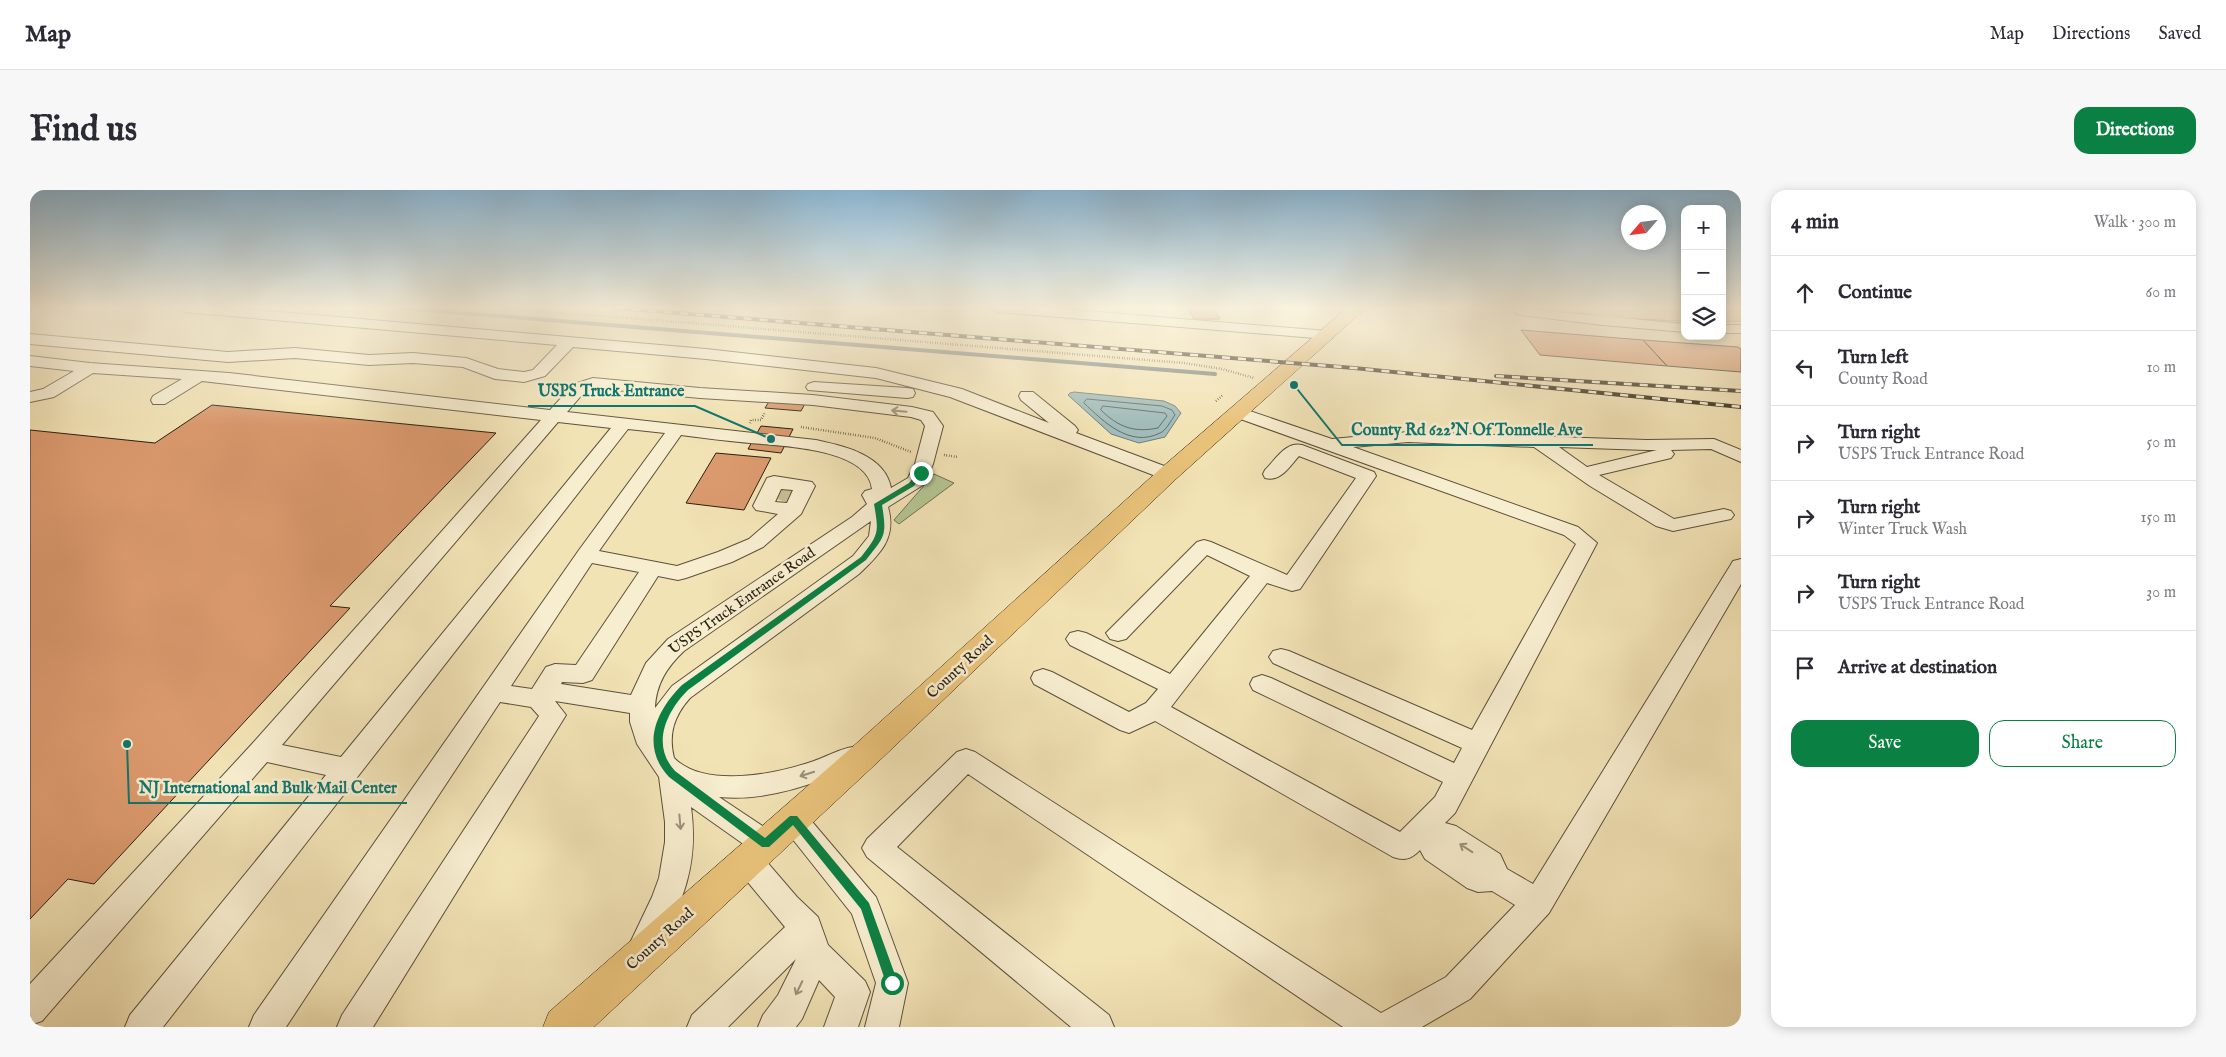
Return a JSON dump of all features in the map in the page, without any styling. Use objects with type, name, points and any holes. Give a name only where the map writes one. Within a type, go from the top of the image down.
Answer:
[{"type":"main road","name":"County Road","points":[[564,1027],[869,751],[1168,474],[1313,347]]},
{"type":"street","points":[[124,347],[228,357],[302,353],[369,360],[410,358],[466,363],[495,374],[524,377],[539,373],[564,348]]},
{"type":"street","points":[[552,347],[706,354],[876,373],[956,393],[1168,474]]},
{"type":"street","points":[[555,347],[564,348]]},
{"type":"street","points":[[30,361],[90,368],[565,404],[623,424],[676,430],[740,446],[771,440],[826,448],[863,462],[872,469],[882,485],[882,498],[878,504]]},
{"type":"street","points":[[30,397],[48,393],[90,368]]},
{"type":"street","points":[[30,1010],[261,751],[565,404],[586,384],[606,384],[615,374],[907,393]]},
{"type":"street","points":[[159,400],[199,376]]},
{"type":"street","name":"USPS Truck Entrance Road","points":[[606,384],[918,413],[927,416],[934,426],[933,448],[916,481],[878,504],[859,521],[676,645],[657,665],[644,691],[641,706],[641,724],[646,739],[667,769],[756,852],[786,907],[853,992],[841,1027]]},
{"type":"street","points":[[1028,396],[1083,441]]},
{"type":"street","points":[[1155,710],[1404,848],[1423,832],[1445,805],[1586,543],[1571,531],[1238,412]]},
{"type":"street","points":[[142,1027],[623,424]]},
{"type":"street","points":[[266,1027],[586,555],[676,430]]},
{"type":"street","points":[[1332,444],[1408,437],[1647,445],[1714,444],[1741,457]]},
{"type":"street","points":[[638,960],[663,910],[678,865],[681,833],[667,769],[658,742],[663,716],[674,699],[693,682],[864,558],[880,537],[882,526],[878,504],[858,477],[839,463],[771,440]]},
{"type":"street","points":[[1536,440],[1584,473],[1663,522],[1673,525],[1724,514]]},
{"type":"street","points":[[1584,473],[1665,454],[1647,445]]},
{"type":"street","points":[[1118,633],[1204,546],[1263,574],[1292,584],[1367,476],[1296,450],[1272,474]]},
{"type":"street","points":[[586,555],[678,573],[725,557],[756,542],[784,496]]},
{"type":"street","points":[[1389,1027],[1458,988],[1538,903],[1741,566]]},
{"type":"street","points":[[542,694],[555,673],[583,674],[652,568]]},
{"type":"street","points":[[1043,678],[1129,723],[1155,710],[1263,574]]},
{"type":"street","points":[[1078,639],[1174,686]]},
{"type":"street","points":[[1281,657],[1478,744]]},
{"type":"street","points":[[1262,684],[1460,778]]},
{"type":"street","points":[[493,692],[608,700],[641,706]]},
{"type":"street","points":[[354,1027],[553,715],[542,694]]},
{"type":"street","points":[[261,751],[346,769]]},
{"type":"street","points":[[667,769],[721,786],[756,785],[805,775],[869,751]]},
{"type":"street","points":[[1098,1027],[877,848],[966,759],[1373,1027]]},
{"type":"street","points":[[793,819],[865,906],[892,983],[882,1027]]},
{"type":"street","points":[[1423,832],[1435,850],[1478,879],[1496,878],[1538,903]]},
{"type":"street","points":[[704,1027],[811,940]]},
{"type":"street","points":[[775,1027],[790,1007],[811,940]]},
{"type":"path","points":[[969,347],[1207,367],[1243,374],[1268,385]]},
{"type":"path","points":[[1216,401],[1223,395]]},
{"type":"path","points":[[750,423],[751,420],[761,420],[765,412]]},
{"type":"path","points":[[797,427],[875,438],[912,452]]},
{"type":"path","points":[[933,448],[958,457]]},
{"type":"green space","points":[[934,474],[954,483],[899,524],[894,520]]},
{"type":"water","points":[[1074,392],[1164,401],[1175,406],[1181,413],[1165,437],[1139,443],[1111,434],[1068,395]]},
{"type":"building","points":[[1534,347],[1650,347],[1667,366],[1540,355]]},
{"type":"building","points":[[1650,347],[1738,347],[1741,349],[1741,372],[1667,366]]},
{"type":"building","points":[[773,395],[808,398],[801,411],[765,408]]},
{"type":"building","points":[[212,405],[496,433],[330,606],[350,608],[94,884],[68,879],[30,919],[30,430],[155,443]]},
{"type":"building","points":[[761,426],[793,429],[781,453],[748,449]]},
{"type":"building","points":[[716,453],[771,458],[744,510],[686,503]]},
{"type":"waterway","points":[[883,347],[1215,374]]},
{"type":"tunnel","points":[[785,502],[791,487]]},
{"type":"railway","points":[[1096,347],[1354,368],[1741,407]]},
{"type":"railway","points":[[1496,376],[1741,391]]},
{"type":"place","name":"County Rd 622'N Of Tonnelle Ave","points":[[1294,385]]},
{"type":"place","name":"USPS Truck Entrance","points":[[771,439]]},
{"type":"place","name":"NJ International and Bulk Mail Center","points":[[127,744]]},
{"type":"route","points":[[892,983],[865,906],[793,819],[766,844],[699,796],[672,774],[662,764],[658,742],[659,729],[667,707],[685,688],[864,558],[880,537],[882,526],[878,504],[912,484],[921,473]]}]
